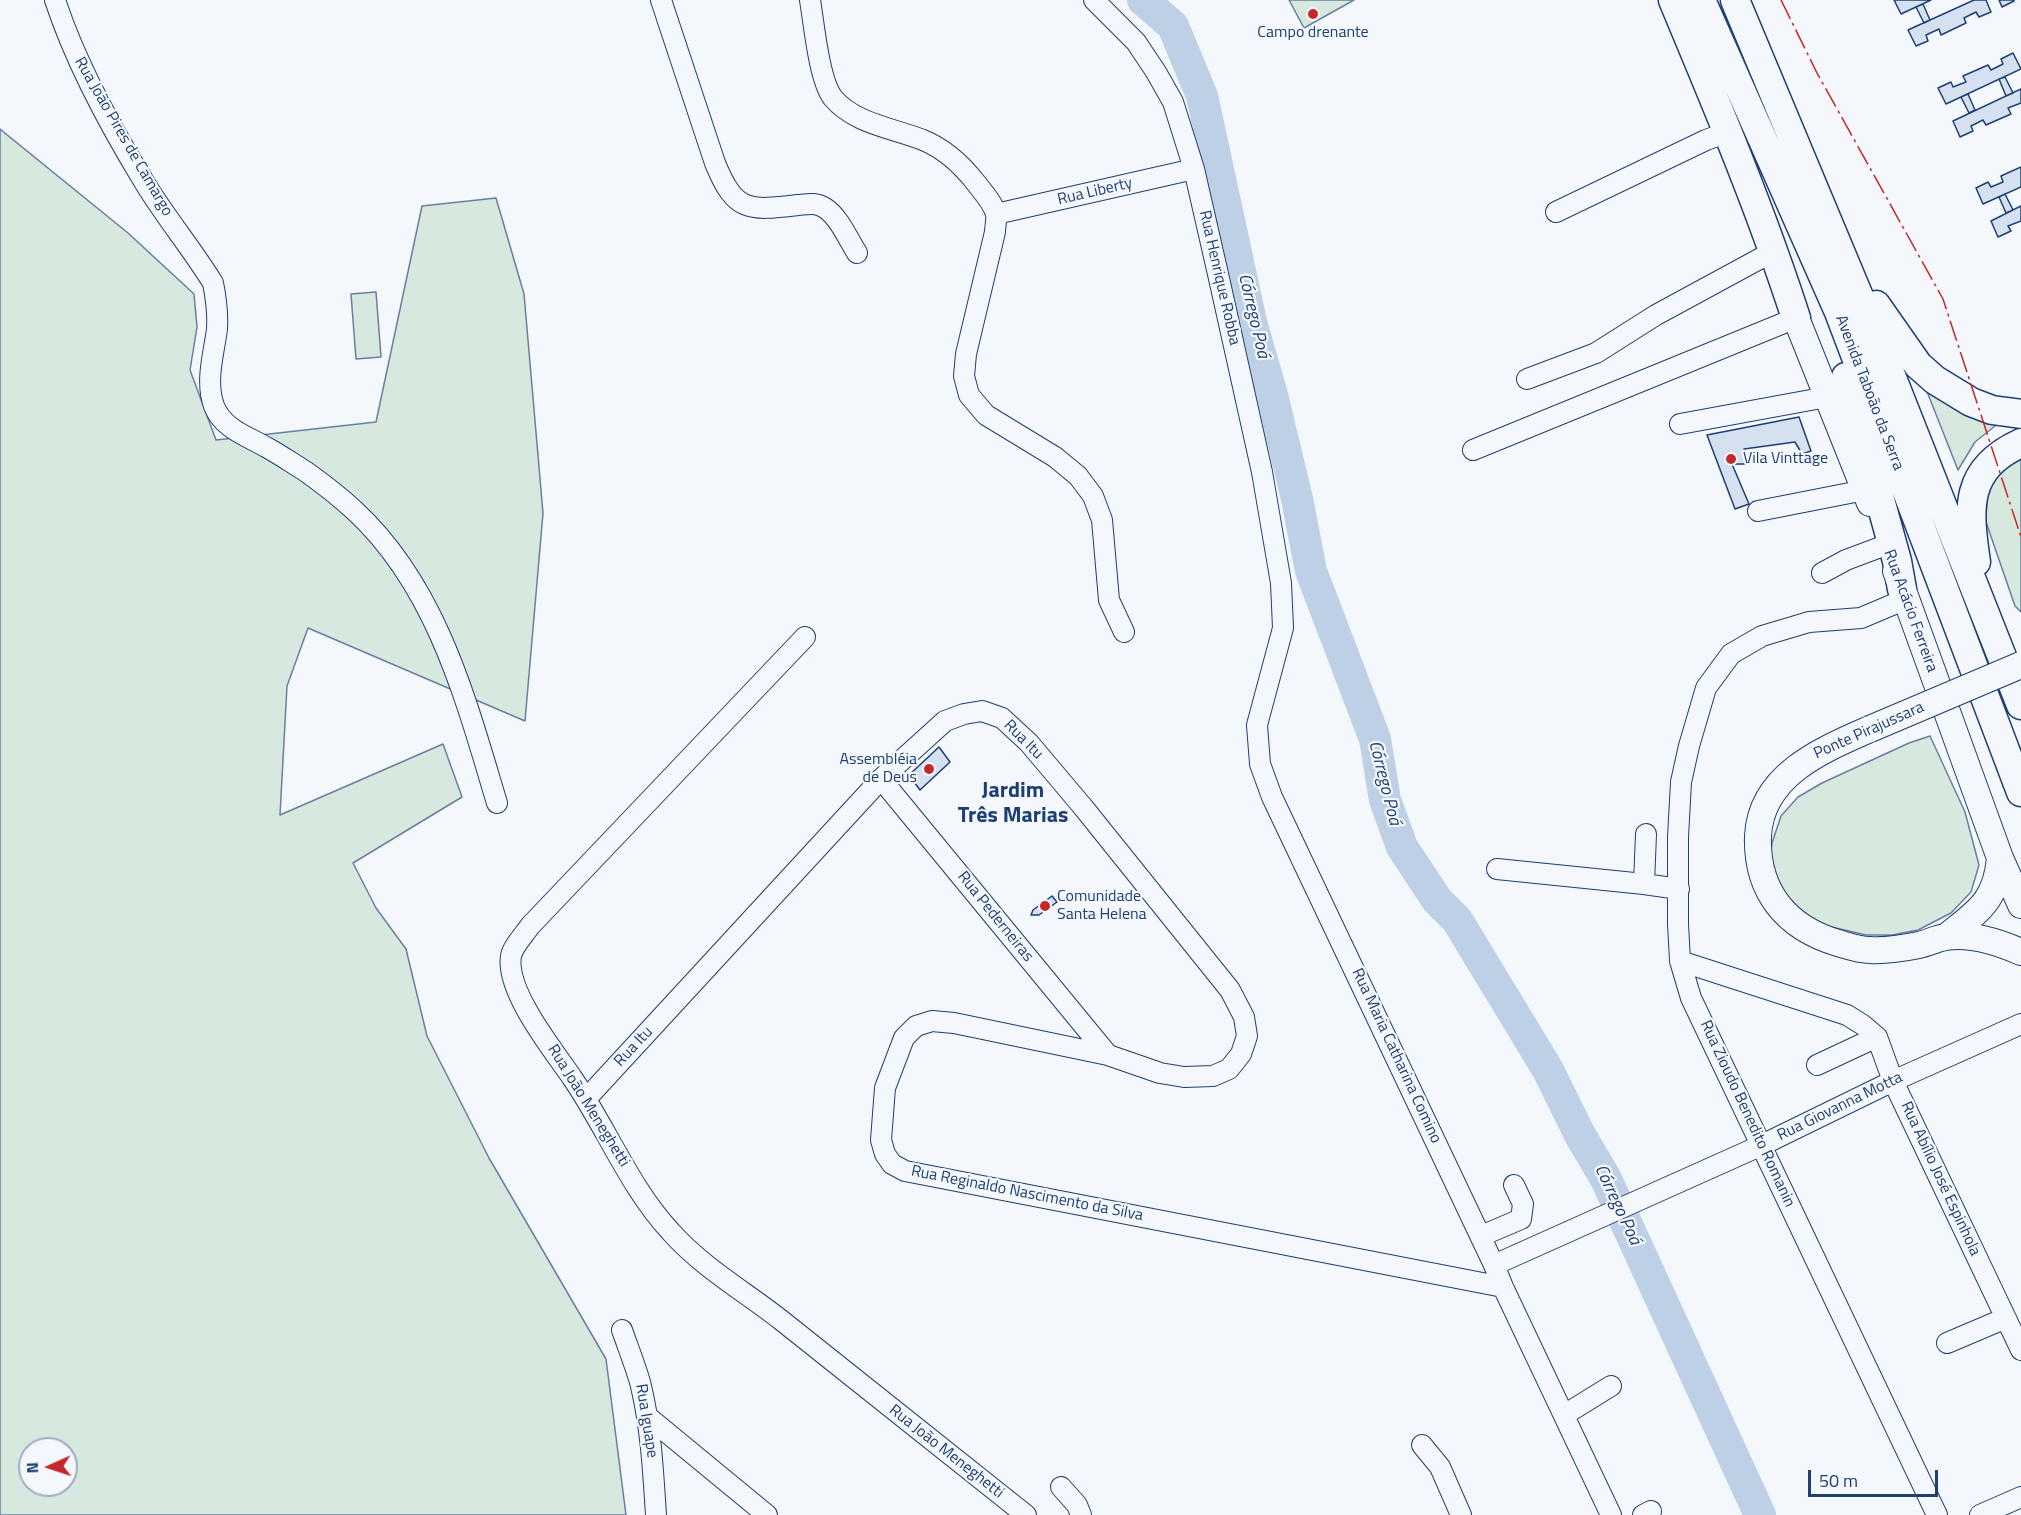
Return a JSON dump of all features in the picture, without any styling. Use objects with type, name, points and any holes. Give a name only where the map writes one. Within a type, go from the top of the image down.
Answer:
[{"type":"highway","points":[[1673,0],[1728,132],[1774,251],[1796,318]]},
{"type":"highway","name":"Avenida Taboão da Serra","points":[[1701,0],[1839,312],[2021,792]]},
{"type":"highway","name":"Avenida Taboão da Serra","points":[[1735,0],[1875,335],[2021,705]]},
{"type":"highway","points":[[1835,243],[1918,365],[1935,380],[1971,402],[1992,410],[2021,414]]},
{"type":"highway","points":[[1839,312],[1840,352],[1904,594]]},
{"type":"highway","points":[[1983,609],[1973,540],[1971,513],[1974,491],[1977,481],[1993,459],[2021,442]]},
{"type":"main road","name":"Rua Acácio Ferreira","points":[[1796,318],[1865,490],[2000,858],[2021,905]]},
{"type":"main road","name":"Ponte Pirajussara","points":[[2021,665],[1870,729],[1808,759],[1783,780],[1771,797],[1761,819],[1758,835],[1765,880],[1771,894],[1789,918],[1801,927],[1828,940],[1869,950],[1920,945],[1946,937],[1983,939],[2021,952]]},
{"type":"main road","name":"Ponte Pirajussara","points":[[1946,937],[1978,910],[1991,895],[1998,877],[2000,858]]},
{"type":"main road","points":[[1978,910],[2004,908],[2021,910]]},
{"type":"street","name":"Rua João Pires de Camargo","points":[[55,0],[81,68],[146,185],[213,284],[217,302],[217,327],[211,360],[214,405],[223,421],[239,434],[266,447],[308,473],[356,511],[390,549],[418,591],[456,673],[497,803]]},
{"type":"street","points":[[661,0],[724,185],[735,198],[748,207],[763,209],[815,204],[823,207],[831,213],[858,253]]},
{"type":"street","points":[[810,0],[823,75],[832,96],[848,111],[878,125],[925,141],[948,154],[966,170],[991,202],[996,214],[995,232],[966,354],[964,376],[969,395],[986,415],[1055,457],[1078,476],[1093,496],[1102,520],[1108,600],[1124,632]]},
{"type":"street","name":"Rua Henrique Robba","points":[[1094,0],[1136,42],[1173,102],[1194,169],[1262,472],[1281,583]]},
{"type":"street","points":[[1556,212],[1706,140],[1728,132]]},
{"type":"street","name":"Rua Liberty","points":[[996,214],[1194,169]]},
{"type":"street","points":[[1527,378],[1596,353],[1656,315],[1774,251]]},
{"type":"street","points":[[1473,450],[1796,318]]},
{"type":"street","points":[[1680,424],[1827,396]]},
{"type":"street","points":[[1758,511],[1865,490]]},
{"type":"street","points":[[1822,573],[1846,560],[1886,545]]},
{"type":"street","name":"Rua Maria Catharina Comino","points":[[1281,583],[1283,628],[1257,724],[1260,764],[1272,797],[1611,1515]]},
{"type":"street","name":"Rua Zioudo Benedito Romanin","points":[[1904,594],[1861,618],[1809,622],[1762,636],[1731,654],[1707,688],[1689,746],[1681,782],[1678,837],[1678,924],[1680,961],[1691,998],[1937,1515]]},
{"type":"street","name":"Rua João Meneghetti","points":[[805,637],[530,926],[511,954],[510,970],[515,987],[532,1018],[586,1099],[643,1196],[672,1234],[705,1264],[776,1316],[1026,1515]]},
{"type":"street","name":"Rua Itu","points":[[586,1099],[881,778],[945,721],[964,714],[982,711],[1002,718],[1029,743],[1230,990],[1244,1017],[1247,1036],[1241,1054],[1229,1069],[1213,1076]]},
{"type":"street","name":"Rua Pederneiras","points":[[881,778],[1108,1055]]},
{"type":"street","points":[[1644,884],[1646,834]]},
{"type":"street","points":[[1497,869],[1679,889]]},
{"type":"street","points":[[1680,961],[1848,1015],[1877,1037],[1817,1065]]},
{"type":"street","name":"Rua Reginaldo Nascimento da Silva","points":[[1213,1076],[1184,1077],[1160,1073],[1108,1055],[954,1023],[932,1021],[916,1026],[904,1038],[885,1088],[881,1140],[885,1154],[892,1164],[905,1171],[1503,1287]]},
{"type":"street","name":"Rua Giovanna Motta","points":[[1494,1264],[1761,1145],[1893,1081],[2021,1024]]},
{"type":"street","name":"Rua Abílio José Espinhola","points":[[1877,1037],[1893,1081],[2021,1350]]},
{"type":"street","points":[[1481,1236],[1521,1219],[1523,1204],[1514,1185]]},
{"type":"street","points":[[1947,1342],[2006,1318]]},
{"type":"street","name":"Rua Iguape","points":[[622,1330],[640,1381],[648,1417],[656,1515]]},
{"type":"street","points":[[1564,1415],[1611,1386]]},
{"type":"street","points":[[648,1417],[767,1515]]},
{"type":"street","points":[[1422,1445],[1440,1467],[1461,1515]]},
{"type":"street","points":[[1060,1487],[1077,1505],[1081,1515]]},
{"type":"street","points":[[1980,1515],[2021,1497]]},
{"type":"shaded area","name":"Campo drenante","points":[[1289,0],[1354,0],[1304,28]]},
{"type":"shaded area","points":[[0,129],[128,233],[194,294],[197,327],[190,370],[216,440],[376,422],[422,206],[496,198],[524,294],[543,513],[525,721],[308,628],[287,686],[280,815],[443,744],[462,797],[353,863],[376,908],[406,949],[427,1036],[489,1158],[606,1359],[626,1515],[0,1515]]},
{"type":"shaded area","points":[[376,292],[381,357],[356,359],[351,294]]},
{"type":"shaded area","points":[[1924,384],[2000,422],[1975,442],[1958,470]]},
{"type":"shaded area","points":[[2021,455],[2021,612],[2015,606],[1986,522],[1987,496],[1991,484],[2008,462]]},
{"type":"shaded area","points":[[1930,736],[1965,812],[1979,865],[1971,892],[1951,913],[1918,930],[1892,935],[1866,935],[1814,923],[1783,899],[1769,869],[1772,843],[1781,816],[1798,797],[1822,783],[1909,743]]},
{"type":"building","points":[[1894,0],[1931,0],[1901,14]]},
{"type":"building","points":[[1974,0],[1986,0],[1991,12],[1979,17],[1976,12],[1964,18],[1966,23],[1941,35],[1939,29],[1926,35],[1928,41],[1916,46],[1908,30]]},
{"type":"building","points":[[1999,0],[2014,0],[2014,1],[2002,7]]},
{"type":"building","points":[[1923,4],[1930,20],[1924,23],[1916,7]]},
{"type":"building","points":[[2013,53],[2021,69],[1946,104],[1938,88],[1951,82],[1953,87],[1966,82],[1963,76],[1988,65],[1991,70],[2003,64],[2001,59]]},
{"type":"building","points":[[2005,77],[2013,93],[2006,96],[1999,79]]},
{"type":"building","points":[[2021,89],[2021,103],[2008,108],[2011,114],[1986,125],[1983,120],[1971,126],[1973,131],[1960,137],[1953,121]]},
{"type":"building","points":[[1968,94],[1975,110],[1969,113],[1961,97]]},
{"type":"building","points":[[2021,167],[2021,187],[1983,204],[1976,188],[1988,182],[1991,187],[2003,182],[2001,176]]},
{"type":"building","points":[[2005,194],[2013,210],[2006,213],[1999,197]]},
{"type":"building","points":[[2021,206],[2021,221],[2008,226],[2011,231],[1998,237],[1991,221]]},
{"type":"building","name":"Vila Vinttage","points":[[1799,417],[1811,451],[1802,454],[1795,442],[1744,449],[1745,464],[1732,464],[1749,504],[1735,509],[1707,435]]},
{"type":"building","name":"Assembléia de Deus","points":[[939,747],[950,762],[920,790],[909,775]]},
{"type":"building","name":"Comunidade Santa Helena","points":[[1052,896],[1057,902],[1039,915],[1031,915],[1033,910]]},
{"type":"waterway","name":"Córrego Poá","points":[[1143,0],[1173,26],[1202,96],[1251,322],[1272,395],[1297,499],[1311,571],[1375,739],[1385,800],[1402,847],[1437,900],[1457,920],[1548,1070],[1580,1135],[1606,1179],[1760,1515]]},
{"type":"power","points":[[1781,0],[1817,73],[1943,299],[2021,537]]},
{"type":"place","name":"Campo drenante","points":[[1313,14]]},
{"type":"place","name":"Vila Vinttage","points":[[1731,459]]},
{"type":"place","name":"Assembléia de Deus","points":[[929,769]]},
{"type":"place","name":"Comunidade Santa Helena","points":[[1045,906]]},
{"type":"district","name":"Jardim Três Marias","points":[[1013,804]]}]
